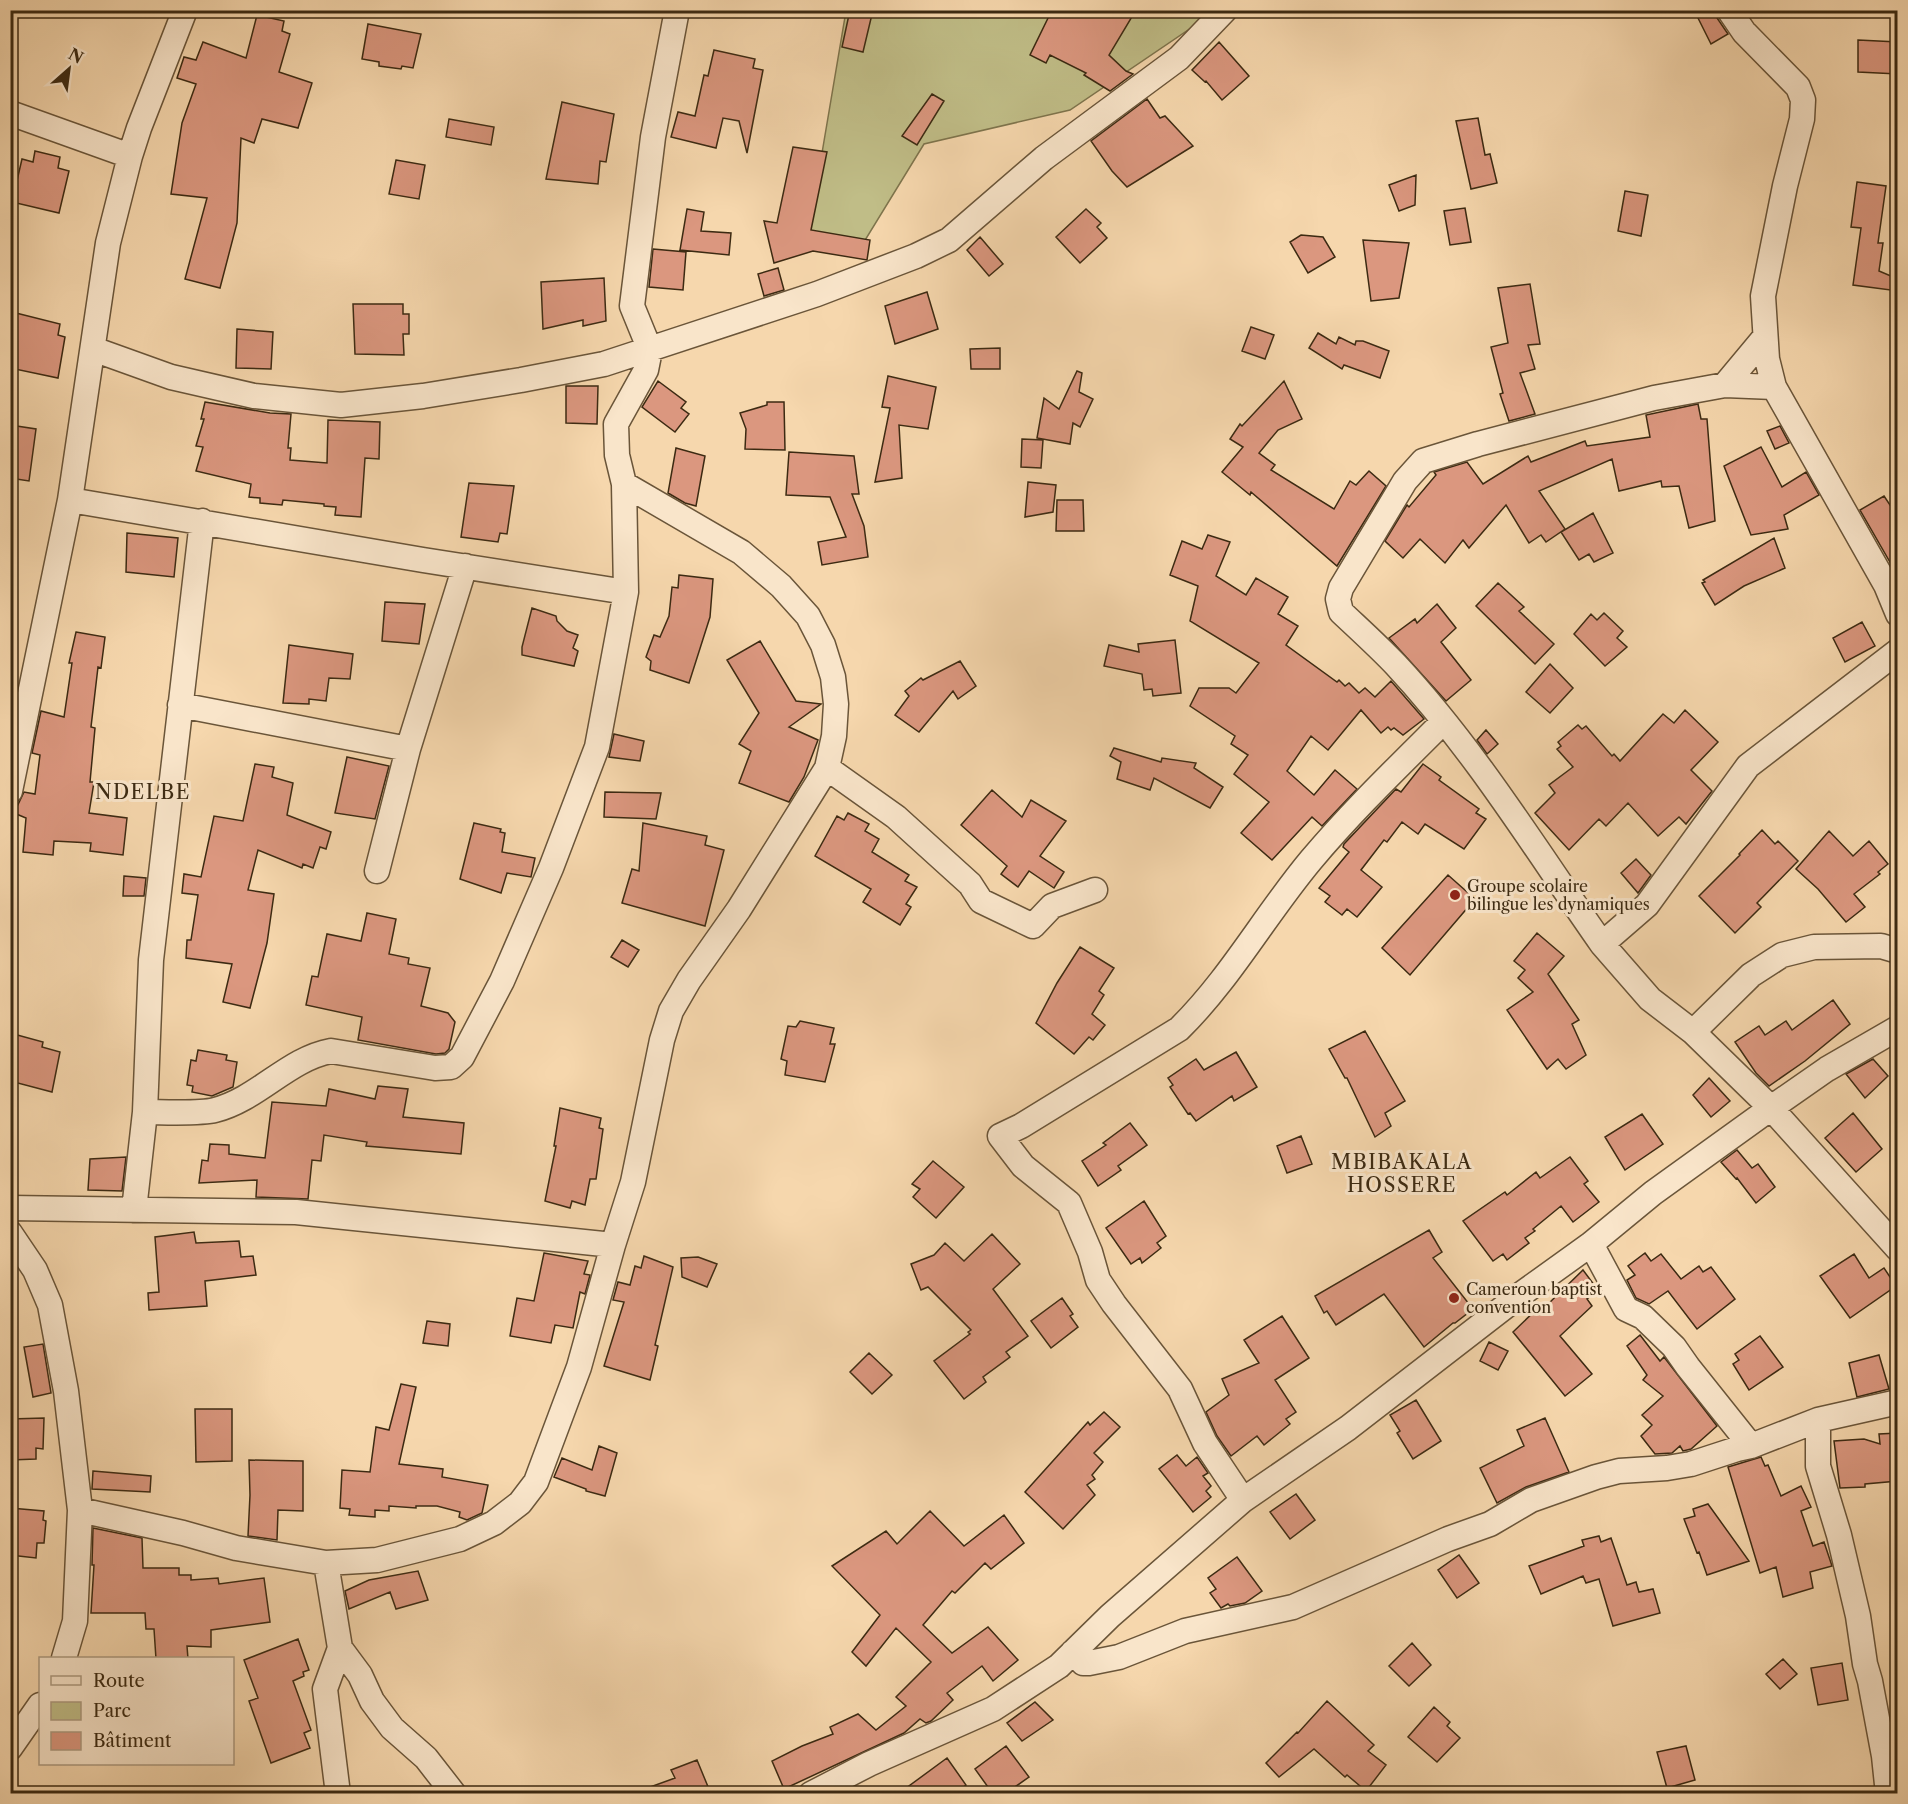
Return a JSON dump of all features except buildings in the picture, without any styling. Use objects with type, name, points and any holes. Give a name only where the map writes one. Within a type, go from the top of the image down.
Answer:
[{"type":"street","points":[[10,791],[70,500],[108,243],[130,156],[185,10]]},
{"type":"street","points":[[145,1112],[214,1111],[240,1100],[314,1054],[331,1051],[435,1068],[451,1067],[462,1057],[507,970],[551,868],[597,747],[627,592],[624,484],[617,455],[616,424],[646,370],[650,350],[632,306],[653,137],[677,10]]},
{"type":"street","points":[[93,349],[171,377],[243,394],[341,405],[423,396],[604,364],[817,294],[916,256],[949,240],[1044,158],[1179,58],[1226,10]]},
{"type":"street","points":[[1729,10],[1744,32],[1798,87],[1803,100],[1802,119],[1764,281],[1767,359],[1774,387],[1886,585],[1898,614]]},
{"type":"street","points":[[10,113],[130,156]]},
{"type":"street","points":[[1725,385],[1765,337]]},
{"type":"street","points":[[1774,387],[1725,385],[1654,398],[1478,444],[1424,461],[1405,481],[1341,588],[1338,599],[1341,612],[1396,665],[1444,721],[1602,944],[1650,999],[1693,1032],[1770,1108],[1898,1250]]},
{"type":"street","points":[[80,1510],[183,1533],[236,1548],[326,1563],[377,1560],[460,1539],[494,1523],[520,1503],[536,1482],[579,1367],[633,1182],[662,1040],[671,1011],[689,980],[739,909],[827,768],[834,736],[836,704],[833,677],[823,645],[808,616],[781,586],[741,552],[624,484]]},
{"type":"street","points":[[70,500],[627,592]]},
{"type":"street","points":[[134,1210],[145,1112],[151,960],[202,521]]},
{"type":"street","points":[[377,871],[408,748],[465,566]]},
{"type":"street","points":[[1602,944],[1647,905],[1748,766],[1898,651]]},
{"type":"street","points":[[180,705],[408,748]]},
{"type":"street","points":[[1244,1500],[1205,1443],[1179,1389],[1098,1280],[1090,1252],[1069,1203],[1023,1166],[1000,1136],[1021,1126],[1179,1029],[1193,1015],[1245,949],[1310,861],[1371,793],[1444,721]]},
{"type":"street","points":[[827,768],[896,816],[970,884],[981,901],[1033,926],[1052,906],[1095,890]]},
{"type":"street","points":[[1693,1032],[1751,975],[1782,955],[1814,947],[1881,946],[1898,951]]},
{"type":"street","points":[[810,1794],[868,1764],[993,1709],[1059,1666],[1110,1616],[1244,1500],[1348,1428],[1520,1295],[1591,1244],[1653,1193],[1770,1108],[1827,1069],[1898,1028]]},
{"type":"street","points":[[10,1208],[296,1212],[613,1245]]},
{"type":"street","points":[[10,1233],[35,1270],[51,1305],[66,1391],[80,1510],[75,1621],[65,1657]]},
{"type":"street","points":[[1591,1244],[1626,1309],[1643,1317],[1674,1347],[1751,1446]]},
{"type":"street","points":[[1073,1652],[1083,1663],[1119,1657],[1185,1631],[1293,1607],[1448,1539],[1490,1524],[1531,1500],[1596,1477],[1620,1471],[1691,1464],[1751,1446],[1818,1420],[1898,1402]]},
{"type":"street","points":[[1818,1420],[1818,1466],[1839,1534],[1858,1616],[1865,1664],[1884,1756],[1888,1794]]},
{"type":"street","points":[[326,1563],[340,1648],[360,1675],[372,1701],[392,1728],[426,1758],[454,1794]]},
{"type":"street","points":[[338,1794],[325,1689],[340,1648]]},
{"type":"street","points":[[10,1748],[39,1706]]},
{"type":"green space","points":[[846,11],[1216,11],[1070,110],[924,144],[856,255],[809,230]]},
{"type":"place","name":"Groupe scolaire bilingue les dynamiques","points":[[1455,895]]},
{"type":"place","name":"Cameroun baptist convention","points":[[1454,1298]]},
{"type":"district","name":"NDELBE","points":[[143,792]]},
{"type":"district","name":"MBIBAKALA HOSSERE","points":[[1402,1174]]}]
